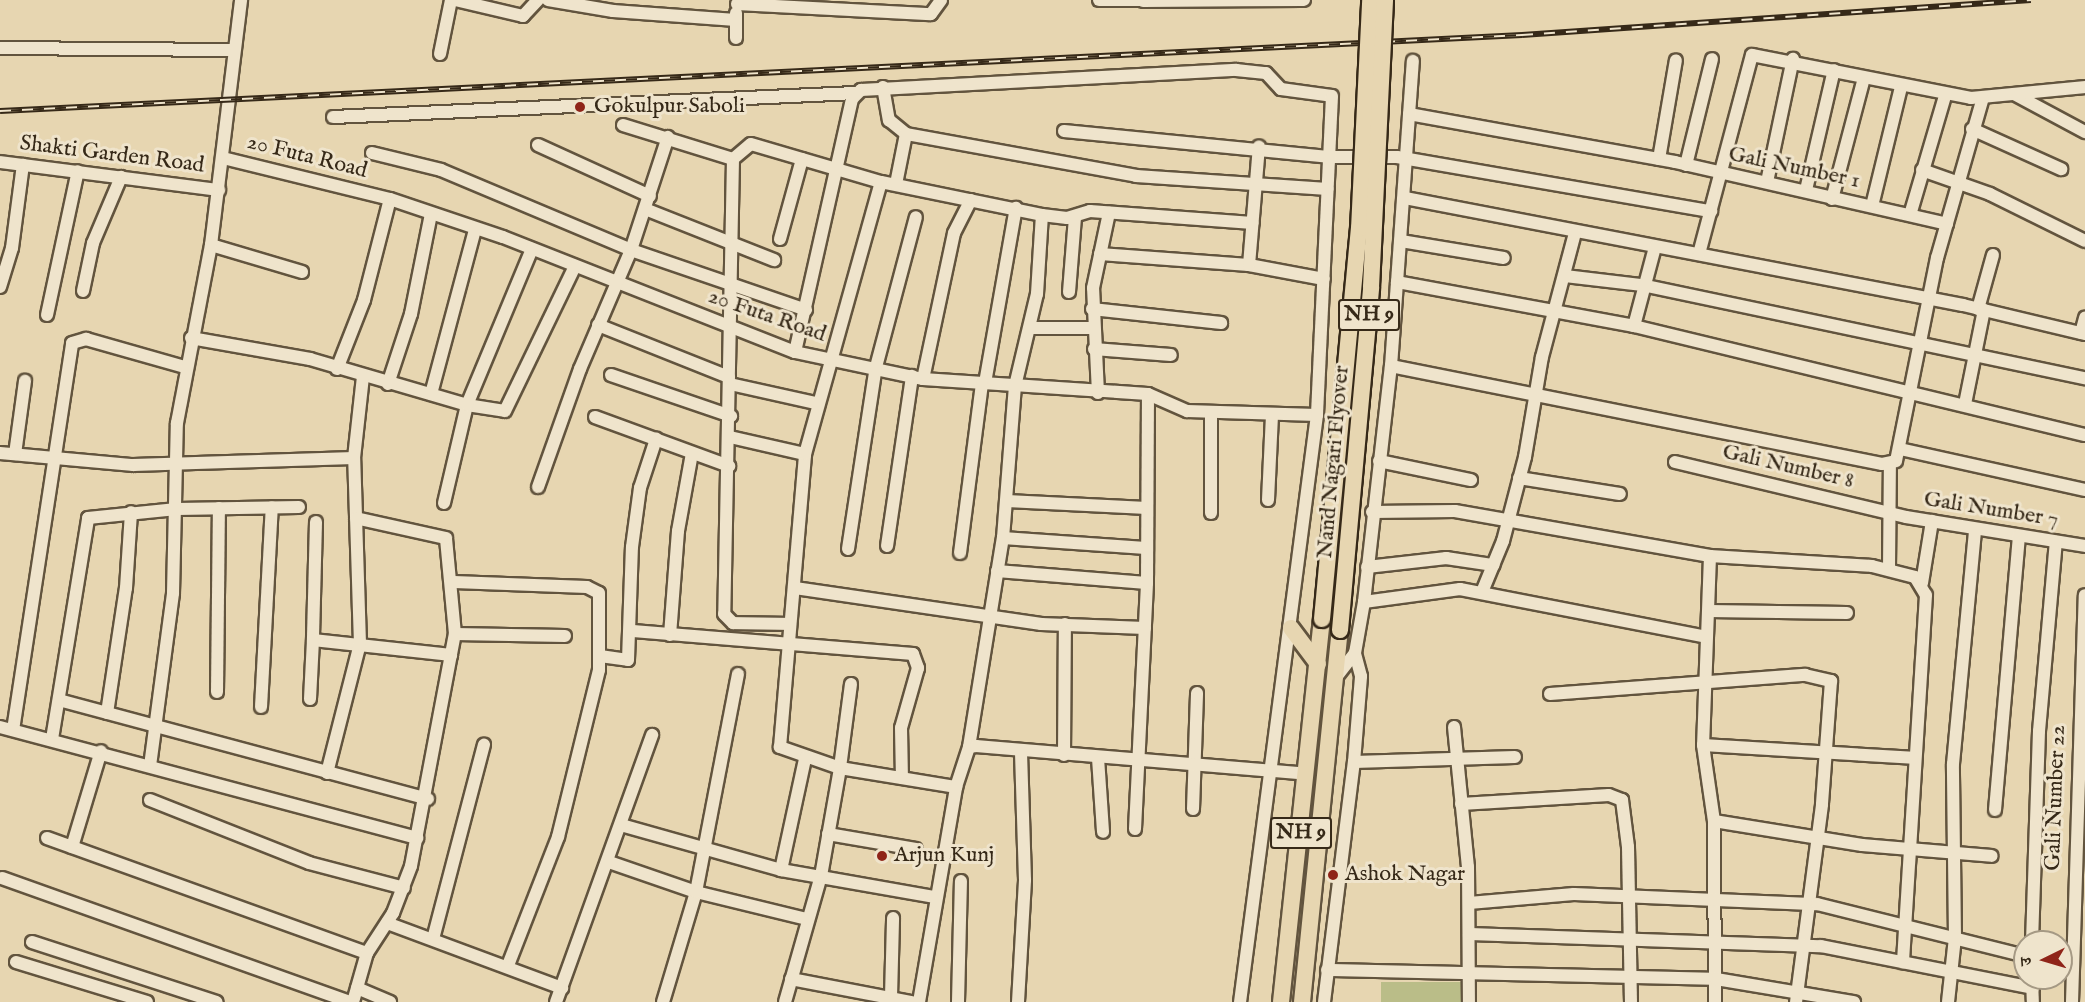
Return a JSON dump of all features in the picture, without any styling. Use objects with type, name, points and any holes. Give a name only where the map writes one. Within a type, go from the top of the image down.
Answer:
[{"type":"highway","name":"Nand Nagari Flyover","points":[[1318,664],[1359,229],[1370,0]]},
{"type":"highway","name":"Nand Nagari Flyover","points":[[1337,676],[1371,287],[1385,0]]},
{"type":"highway","points":[[1291,628],[1318,664]]},
{"type":"highway","name":"NH 9","points":[[1281,1002],[1318,664]]},
{"type":"highway","name":"NH 9","points":[[1302,1002],[1337,676]]},
{"type":"street","points":[[150,766],[177,509],[175,462],[185,367],[211,245],[223,158],[231,50],[241,0]]},
{"type":"street","points":[[440,54],[451,0]]},
{"type":"street","points":[[455,0],[478,3],[523,16],[539,1],[613,11],[736,20]]},
{"type":"street","points":[[736,38],[738,2],[930,14],[941,0]]},
{"type":"street","points":[[1099,0],[1304,0]]},
{"type":"street","points":[[0,48],[231,50]]},
{"type":"street","points":[[1699,254],[1712,211],[1748,62],[1752,55],[1793,59],[1945,96],[1983,98],[2085,87]]},
{"type":"street","points":[[1686,165],[1712,59]]},
{"type":"street","points":[[1767,182],[1793,59]]},
{"type":"street","points":[[1659,159],[1676,60]]},
{"type":"street","points":[[1324,1002],[1354,762],[1361,676],[1356,653],[1391,366],[1405,198],[1413,61]]},
{"type":"street","points":[[1806,190],[1834,70]]},
{"type":"street","points":[[333,117],[855,93],[883,87],[1259,71],[1276,87],[1332,96],[1331,157],[1317,415],[1273,772],[1240,1002]]},
{"type":"street","points":[[1832,199],[1864,78]]},
{"type":"street","points":[[883,87],[889,120],[906,134],[1072,167],[1256,185],[1328,189]]},
{"type":"street","points":[[1872,206],[1901,87]]},
{"type":"street","points":[[795,352],[855,93]]},
{"type":"street","points":[[2014,94],[2085,132]]},
{"type":"street","points":[[1910,215],[1945,96]]},
{"type":"street","points":[[1888,569],[1891,514],[1890,463],[1900,449],[1914,392],[1918,343],[1930,300],[1956,180],[1983,98]]},
{"type":"street","name":"Gali Number 1","points":[[1409,114],[1659,159],[1720,174],[1806,190],[1832,199],[1947,224]]},
{"type":"street","points":[[623,125],[668,137],[733,159]]},
{"type":"street","points":[[1972,129],[2061,169]]},
{"type":"street","points":[[1064,131],[1259,146],[1331,157],[1406,161],[1712,211]]},
{"type":"street","points":[[896,184],[906,134]]},
{"type":"street","points":[[538,487],[598,325],[631,250],[668,137]]},
{"type":"street","points":[[788,624],[733,623],[724,614],[731,416],[730,284],[733,159],[751,144],[881,182],[1042,215],[1075,217],[1084,211],[1253,223]]},
{"type":"street","points":[[538,145],[650,196]]},
{"type":"street","points":[[1250,265],[1259,146]]},
{"type":"street","points":[[372,153],[441,170],[631,250],[806,310]]},
{"type":"street","name":"20 Futa Road","points":[[223,158],[390,200],[532,249],[795,352],[917,377],[1098,393],[1148,394],[1187,411],[1317,415]]},
{"type":"street","points":[[780,239],[802,159]]},
{"type":"street","name":"Shakti Garden Road","points":[[0,162],[219,190]]},
{"type":"street","points":[[0,288],[12,248],[23,165]]},
{"type":"street","points":[[1922,170],[1956,180],[2085,241]]},
{"type":"street","points":[[47,315],[78,171]]},
{"type":"street","points":[[83,291],[93,243],[121,177]]},
{"type":"street","points":[[881,182],[866,248],[827,359],[805,454],[795,588],[788,624],[777,742],[805,759],[840,768],[956,787]]},
{"type":"street","points":[[1405,198],[1981,310],[2083,334],[2085,318]]},
{"type":"street","points":[[337,369],[364,300],[390,200]]},
{"type":"street","points":[[887,546],[917,377],[954,233],[971,200]]},
{"type":"street","points":[[960,553],[983,383],[1016,208]]},
{"type":"street","points":[[645,209],[731,241],[774,260]]},
{"type":"street","points":[[1098,393],[1092,309],[1109,213]]},
{"type":"street","points":[[388,384],[411,314],[431,214]]},
{"type":"street","points":[[919,1002],[934,897],[956,787],[969,747],[987,614],[1003,538],[1015,386],[1031,328],[1042,215]]},
{"type":"street","points":[[848,549],[876,367],[916,217]]},
{"type":"street","points":[[1069,292],[1075,217]]},
{"type":"street","points":[[431,394],[475,230]]},
{"type":"street","points":[[1482,592],[1508,522],[1520,478],[1536,394],[1575,232]]},
{"type":"street","points":[[1401,241],[1504,258]]},
{"type":"street","points":[[211,245],[302,272]]},
{"type":"street","points":[[1634,326],[1642,285],[1655,247]]},
{"type":"street","points":[[444,503],[467,405],[532,249]]},
{"type":"street","points":[[1100,254],[1250,265],[1324,279]]},
{"type":"street","points":[[1965,404],[1992,255]]},
{"type":"street","points":[[191,338],[310,358],[363,377],[497,411],[512,405],[575,266]]},
{"type":"street","points":[[1565,276],[1642,285],[2085,378]]},
{"type":"street","points":[[1397,282],[1634,326],[1965,404],[2085,435]]},
{"type":"street","points":[[1092,309],[1221,324]]},
{"type":"street","points":[[598,325],[730,380],[815,403]]},
{"type":"street","points":[[1031,328],[1093,328]]},
{"type":"street","points":[[185,367],[76,339],[6,729],[101,751],[418,838]]},
{"type":"street","points":[[1094,349],[1171,356]]},
{"type":"street","points":[[1391,366],[1890,463]]},
{"type":"street","points":[[611,375],[731,416]]},
{"type":"street","points":[[327,773],[360,644],[354,458],[363,377]]},
{"type":"street","points":[[15,454],[25,381]]},
{"type":"street","points":[[1135,829],[1136,762],[1147,584],[1148,394]]},
{"type":"street","points":[[1211,412],[1211,513]]},
{"type":"street","points":[[1268,500],[1272,414]]},
{"type":"street","points":[[595,417],[729,466]]},
{"type":"street","points":[[730,437],[805,454]]},
{"type":"street","points":[[600,656],[628,660],[633,631],[632,547],[640,488],[656,440]]},
{"type":"street","points":[[1900,449],[2085,490]]},
{"type":"street","points":[[0,453],[55,460],[175,462],[354,458]]},
{"type":"street","points":[[670,635],[678,531],[692,453]]},
{"type":"street","points":[[1379,461],[1471,480]]},
{"type":"street","name":"Gali Number 8","points":[[1676,462],[1891,514]]},
{"type":"street","points":[[1520,478],[1620,494]]},
{"type":"street","points":[[1007,501],[1147,508]]},
{"type":"street","points":[[261,707],[272,507]]},
{"type":"street","points":[[52,739],[88,518],[177,509],[299,507]]},
{"type":"street","points":[[217,692],[219,508]]},
{"type":"street","points":[[1372,512],[1455,511],[1710,556],[1888,569],[1922,583]]},
{"type":"street","points":[[107,713],[126,588],[131,512]]},
{"type":"street","name":"Gali Number 7","points":[[1891,514],[1975,530],[2085,546]]},
{"type":"street","points":[[2,878],[352,1002],[367,953],[387,923],[404,888],[418,838],[428,798],[455,634],[454,582],[449,546],[439,533],[356,518]]},
{"type":"street","points":[[1903,962],[1902,923],[1926,595],[1922,583],[1932,521]]},
{"type":"street","points":[[310,699],[316,522]]},
{"type":"street","points":[[1948,1002],[1955,938],[1953,764],[1975,530]]},
{"type":"street","points":[[1995,810],[2019,536]]},
{"type":"street","points":[[1003,538],[1146,548]]},
{"type":"street","points":[[2032,930],[2039,731],[2056,542]]},
{"type":"street","points":[[1710,556],[1703,745],[1714,821],[1715,1002]]},
{"type":"street","points":[[1367,567],[1446,558],[1493,565]]},
{"type":"street","points":[[997,571],[1147,584]]},
{"type":"street","points":[[454,582],[595,588],[600,656],[558,837],[508,965]]},
{"type":"street","points":[[795,588],[1065,624],[1144,628]]},
{"type":"street","points":[[1364,602],[1445,588],[1482,592],[1706,637]]},
{"type":"street","name":"Gali Number 22","points":[[2072,1002],[2080,829],[2085,595]]},
{"type":"street","points":[[1709,611],[1847,614]]},
{"type":"street","points":[[1064,755],[1065,624]]},
{"type":"street","points":[[633,631],[913,654],[918,669],[901,728],[902,778]]},
{"type":"street","points":[[455,634],[565,636]]},
{"type":"street","points":[[313,640],[451,655]]},
{"type":"street","points":[[1337,676],[1356,653]]},
{"type":"street","points":[[663,1002],[696,892],[702,851],[738,674]]},
{"type":"street","points":[[1550,694],[1828,677],[1827,751],[1797,997]]},
{"type":"street","points":[[785,1002],[821,876],[840,768],[851,684]]},
{"type":"street","points":[[1193,809],[1192,767],[1197,693]]},
{"type":"street","points":[[59,700],[428,798]]},
{"type":"street","points":[[1454,728],[1469,903],[1471,973],[1469,1002]]},
{"type":"street","points":[[556,1002],[609,862],[652,735]]},
{"type":"street","points":[[433,939],[484,745]]},
{"type":"street","points":[[1703,745],[1913,758]]},
{"type":"street","points":[[969,747],[1192,767],[1307,774]]},
{"type":"street","points":[[72,847],[101,751]]},
{"type":"street","points":[[1018,1002],[1025,880],[1021,752]]},
{"type":"street","points":[[1354,762],[1456,757],[1515,757]]},
{"type":"street","points":[[1098,758],[1103,832]]},
{"type":"street","points":[[781,870],[805,759]]},
{"type":"street","points":[[1461,804],[1609,795],[1622,800],[1629,896],[1631,1002]]},
{"type":"street","points":[[150,800],[309,863],[404,888]]},
{"type":"street","points":[[1714,821],[1908,850],[1992,856]]},
{"type":"street","points":[[621,825],[702,851],[781,870],[934,897]]},
{"type":"street","points":[[828,834],[916,849]]},
{"type":"street","points":[[47,838],[367,953]]},
{"type":"street","points":[[609,862],[696,892],[807,919]]},
{"type":"street","points":[[958,1002],[961,880]]},
{"type":"street","points":[[1469,903],[1629,896],[1807,903],[1902,923],[2013,953]]},
{"type":"street","points":[[891,997],[894,918]]},
{"type":"street","points":[[387,923],[508,965],[562,988]]},
{"type":"street","points":[[1470,934],[1628,936],[1803,945],[1903,962],[1952,974],[2013,981]]},
{"type":"street","points":[[32,942],[217,1002]]},
{"type":"street","points":[[16,962],[147,1002]]},
{"type":"street","points":[[1327,970],[1630,975],[1716,979],[1797,997],[1854,1002]]},
{"type":"street","points":[[791,979],[907,1001]]},
{"type":"street","points":[[357,988],[390,1002]]},
{"type":"green space","points":[[1381,982],[1463,982],[1463,1002],[1381,1002]]},
{"type":"railway","points":[[0,111],[1522,35],[2031,0]]},
{"type":"place","name":"Gokulpur Saboli","points":[[580,107]]},
{"type":"place","name":"Arjun Kunj","points":[[882,856]]},
{"type":"place","name":"Ashok Nagar","points":[[1333,875]]}]
